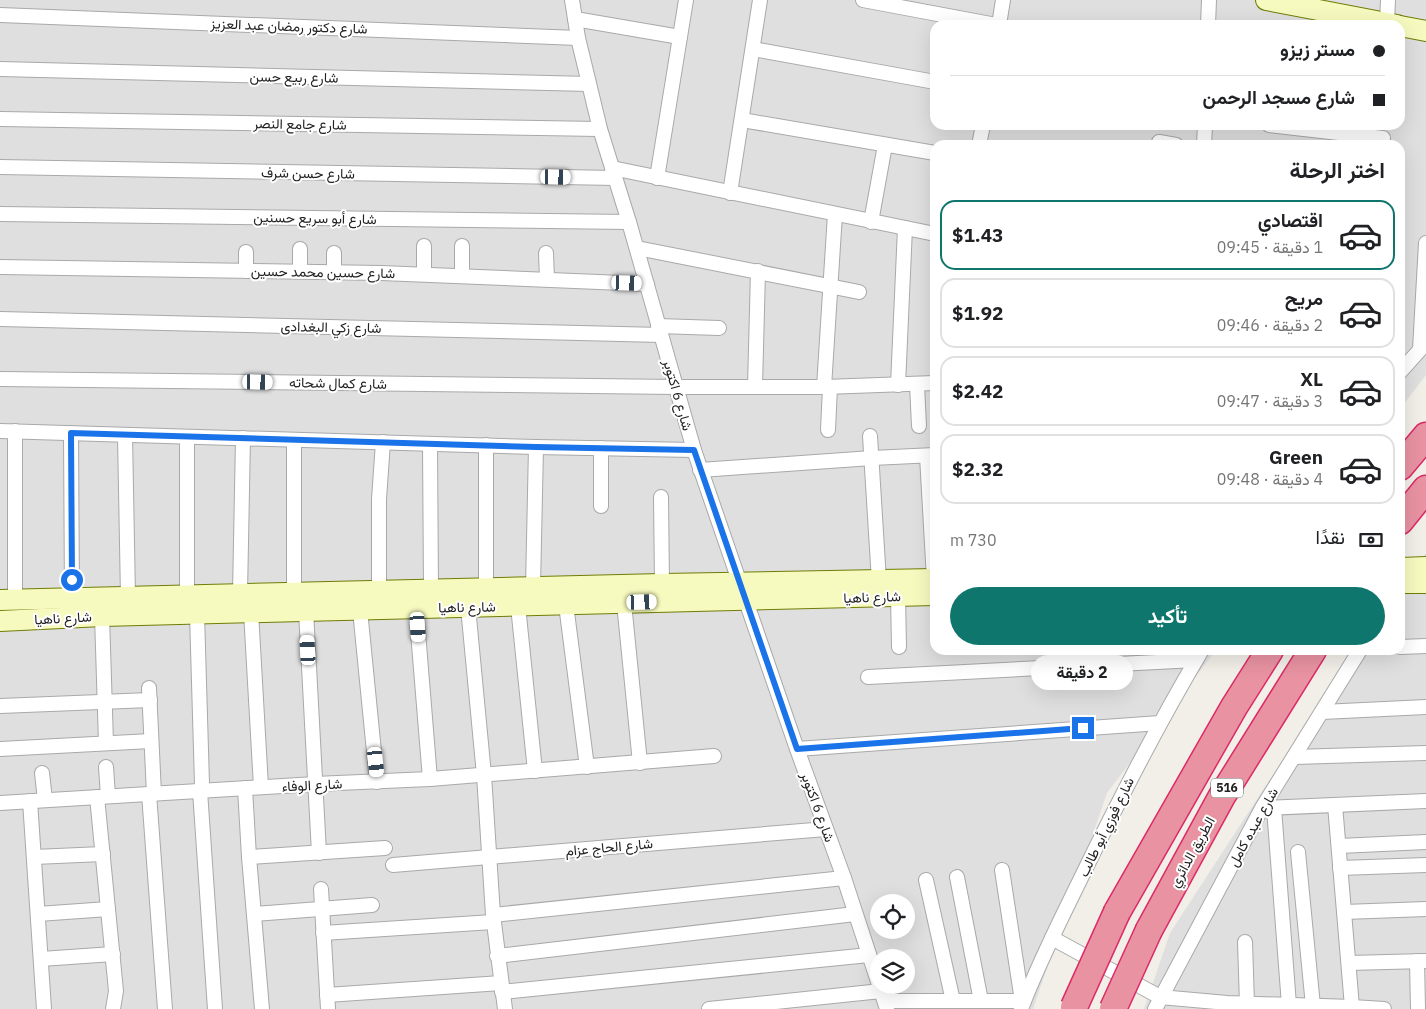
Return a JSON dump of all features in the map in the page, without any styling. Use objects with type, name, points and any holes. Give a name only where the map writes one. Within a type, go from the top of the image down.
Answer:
[{"type":"highway","points":[[1405,461],[1426,436]]},
{"type":"highway","points":[[1405,515],[1426,489]]},
{"type":"highway","name":"516","points":[[1074,1008],[1117,912],[1234,707],[1267,655]]},
{"type":"highway","name":"الطريق الدائري","points":[[1113,1009],[1149,930],[1222,796],[1310,655]]},
{"type":"main road","points":[[1266,0],[1335,7],[1379,20]]},
{"type":"main road","points":[[1405,26],[1426,30]]},
{"type":"main road","points":[[1405,572],[1426,567]]},
{"type":"main road","points":[[1405,575],[1426,583]]},
{"type":"main road","name":"شارع ناهيا","points":[[7,600],[533,587],[564,595],[624,603],[879,580],[930,584]]},
{"type":"main road","name":"شارع ناهيا","points":[[0,621],[102,616],[518,606],[564,595],[662,584],[743,591],[898,596],[930,586]]},
{"type":"street","name":"شارع 6 اكتوبر","points":[[572,0],[578,38],[600,129],[637,248],[700,470],[844,878],[884,1000]]},
{"type":"street","points":[[657,178],[686,0]]},
{"type":"street","points":[[730,193],[760,0]]},
{"type":"street","points":[[863,0],[923,5],[979,20]]},
{"type":"street","points":[[999,20],[1003,0]]},
{"type":"street","points":[[1208,20],[1209,0]]},
{"type":"street","points":[[1388,0],[1392,20]]},
{"type":"street","name":"شارع دكتور رمضان عبد العزيز","points":[[0,15],[578,38]]},
{"type":"street","points":[[575,19],[680,37]]},
{"type":"street","points":[[753,49],[930,81]]},
{"type":"street","name":"شارع ربيع حسن","points":[[0,69],[589,84]]},
{"type":"street","name":"شارع جامع النصر","points":[[0,119],[600,129]]},
{"type":"street","points":[[742,120],[930,152]]},
{"type":"street","points":[[1321,130],[1383,136]]},
{"type":"street","points":[[871,222],[884,144]]},
{"type":"street","name":"شارع حسن شرف","points":[[0,168],[614,173],[657,178],[930,233]]},
{"type":"street","name":"شارع أبو سريع حسنين","points":[[0,214],[629,222]]},
{"type":"street","points":[[828,430],[827,387],[835,214]]},
{"type":"street","points":[[898,385],[905,228]]},
{"type":"street","points":[[1405,366],[1423,346],[1426,243]]},
{"type":"street","points":[[424,246],[424,274]]},
{"type":"street","points":[[462,246],[462,276]]},
{"type":"street","points":[[637,248],[859,292]]},
{"type":"street","points":[[300,249],[300,271]]},
{"type":"street","points":[[246,252],[246,271]]},
{"type":"street","points":[[334,253],[334,272]]},
{"type":"street","points":[[546,253],[547,280]]},
{"type":"street","name":"شارع حسين محمد حسين","points":[[0,267],[424,274],[647,284]]},
{"type":"street","points":[[755,387],[758,271]]},
{"type":"street","name":"شارع زكي البغدادى","points":[[0,319],[660,330],[719,328]]},
{"type":"street","name":"شارع كمال شحاته","points":[[0,379],[676,387],[827,387],[930,383]]},
{"type":"street","points":[[917,384],[919,426]]},
{"type":"street","points":[[0,431],[694,450]]},
{"type":"street","points":[[7,600],[15,432]]},
{"type":"street","points":[[71,433],[72,598]]},
{"type":"street","points":[[125,435],[128,597]]},
{"type":"street","points":[[870,436],[879,580]]},
{"type":"street","points":[[187,437],[187,596]]},
{"type":"street","points":[[240,594],[243,438]]},
{"type":"street","points":[[294,440],[294,593]]},
{"type":"street","points":[[379,591],[379,499],[383,442]]},
{"type":"street","points":[[430,444],[431,590]]},
{"type":"street","points":[[486,445],[486,588]]},
{"type":"street","points":[[533,587],[536,447]]},
{"type":"street","points":[[601,448],[601,506]]},
{"type":"street","points":[[700,470],[930,455]]},
{"type":"street","points":[[661,497],[662,584]]},
{"type":"street","points":[[564,595],[586,767]]},
{"type":"street","points":[[898,596],[899,647]]},
{"type":"street","points":[[624,603],[640,763]]},
{"type":"street","points":[[518,606],[535,771]]},
{"type":"street","points":[[468,607],[484,775],[493,919],[505,1009]]},
{"type":"street","points":[[416,608],[430,780]]},
{"type":"street","points":[[360,610],[378,782]]},
{"type":"street","points":[[306,611],[319,853]]},
{"type":"street","points":[[251,612],[261,787]]},
{"type":"street","points":[[197,614],[202,784],[200,791],[214,1009]]},
{"type":"street","points":[[102,616],[106,743]]},
{"type":"street","points":[[1405,646],[1426,646]]},
{"type":"street","points":[[868,677],[1199,655]]},
{"type":"street","name":"شارع فوزي أبو طالب","points":[[1022,1004],[1114,810],[1160,722],[1199,655]]},
{"type":"street","name":"شارع عبده كامل","points":[[1165,1003],[1294,757],[1357,655]]},
{"type":"street","points":[[0,706],[105,702],[149,694],[151,794],[165,1009]]},
{"type":"street","points":[[1322,712],[1426,707]]},
{"type":"street","points":[[797,749],[1160,722]]},
{"type":"street","points":[[0,748],[151,741]]},
{"type":"street","points":[[1294,757],[1426,753]]},
{"type":"street","name":"شارع الوفاء","points":[[0,803],[315,784],[430,780],[714,756]]},
{"type":"street","points":[[106,767],[102,797],[102,854],[116,991],[113,1009]]},
{"type":"street","points":[[42,773],[45,800]]},
{"type":"street","points":[[246,788],[249,857],[262,1009]]},
{"type":"street","points":[[1302,1006],[1268,808],[1426,800]]},
{"type":"street","points":[[30,801],[44,1009]]},
{"type":"street","points":[[1335,805],[1352,1007]]},
{"type":"street","name":"شارع الحاج عزام","points":[[393,864],[826,830]]},
{"type":"street","points":[[1338,846],[1426,842]]},
{"type":"street","points":[[249,857],[385,848]]},
{"type":"street","points":[[1298,852],[1302,1006]]},
{"type":"street","points":[[34,857],[102,854]]},
{"type":"street","points":[[1340,868],[1426,865]]},
{"type":"street","points":[[709,1009],[884,1000],[981,1001],[1022,1004],[1002,870]]},
{"type":"street","points":[[958,877],[981,1001]]},
{"type":"street","points":[[324,933],[493,919],[844,878]]},
{"type":"street","points":[[926,880],[953,1001]]},
{"type":"street","points":[[321,889],[328,1009]]},
{"type":"street","points":[[254,914],[372,905]]},
{"type":"street","points":[[38,914],[108,909]]},
{"type":"street","points":[[1344,912],[1426,909]]},
{"type":"street","points":[[497,956],[855,914]]},
{"type":"street","points":[[1052,938],[1165,1003],[1384,1009]]},
{"type":"street","points":[[1245,942],[1250,1006]]},
{"type":"street","points":[[41,959],[113,954]]},
{"type":"street","points":[[327,995],[501,987],[869,955]]},
{"type":"street","points":[[1349,963],[1421,961],[1418,1009]]},
{"type":"shaded area","points":[[0,0],[1426,0],[1426,375],[1405,402],[1405,140],[930,140],[930,655],[1212,655],[1107,793],[1033,1009],[0,1009]]},
{"type":"shaded area","points":[[1426,553],[1426,1009],[1144,1009],[1170,933],[1351,655],[1405,655],[1405,578]]},
{"type":"route","points":[[72,580],[71,433],[694,450],[797,749],[1083,728]]}]
